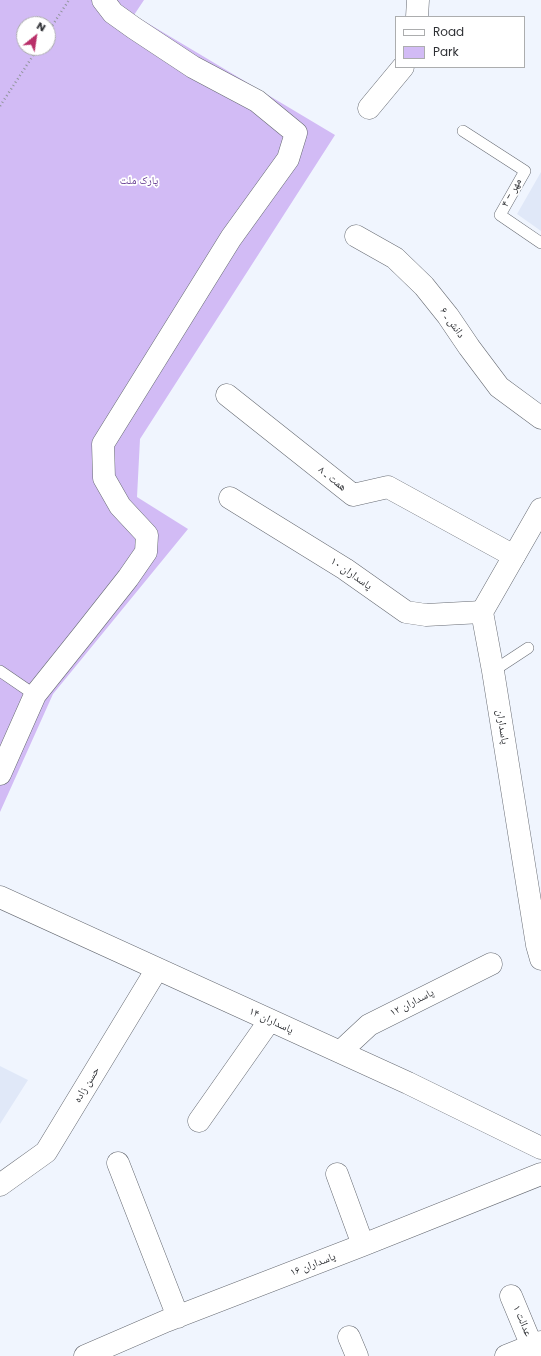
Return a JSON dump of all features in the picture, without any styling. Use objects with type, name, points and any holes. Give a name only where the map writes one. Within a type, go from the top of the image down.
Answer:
[{"type":"street","points":[[0,774],[35,695],[92,624],[146,552],[148,535],[120,506],[104,478],[103,444],[231,238],[288,159],[296,133],[257,101],[193,67],[134,28],[113,13],[103,0]]},
{"type":"street","points":[[417,16],[418,0]]},
{"type":"street","points":[[369,108],[402,68]]},
{"type":"street","name":"دانش ـ ۶","points":[[356,236],[395,258],[424,286],[448,316],[499,387],[541,418]]},
{"type":"street","name":"همت ـ ۸","points":[[228,395],[353,495],[388,487],[514,556]]},
{"type":"street","name":"پاسداران ۱۰","points":[[230,498],[345,569],[406,612],[426,615],[482,612]]},
{"type":"street","points":[[482,612],[541,509]]},
{"type":"street","name":"پاسداران","points":[[482,612],[493,671],[537,945],[541,959]]},
{"type":"street","name":"پاسداران ۱۴","points":[[0,897],[408,1083],[541,1148]]},
{"type":"street","name":"پاسداران ۱۲","points":[[340,1052],[369,1025],[491,964]]},
{"type":"street","name":"حسن زاده","points":[[0,1185],[46,1152],[157,969]]},
{"type":"street","points":[[198,1121],[270,1020]]},
{"type":"street","points":[[118,1163],[178,1317]]},
{"type":"street","points":[[338,1174],[363,1245]]},
{"type":"street","name":"پاسداران ۱۶","points":[[84,1356],[166,1321],[541,1174]]},
{"type":"street","name":"عدالت ۱","points":[[512,1296],[537,1348]]},
{"type":"street","points":[[506,1356],[537,1348]]},
{"type":"lane","name":"مهر - ۴","points":[[463,131],[525,171],[500,215],[541,243]]},
{"type":"lane","points":[[493,671],[528,648]]},
{"type":"lane","points":[[0,671],[35,695]]},
{"type":"path","points":[[56,20],[69,0]]},
{"type":"path","points":[[0,106],[33,56]]},
{"type":"shaded area","points":[[541,172],[541,231],[517,214]]},
{"type":"shaded area","points":[[0,1066],[28,1080],[0,1124]]},
{"type":"green space","name":"پارک ملت","points":[[0,0],[144,0],[134,15],[335,135],[140,439],[137,497],[188,529],[53,694],[0,812]]}]
